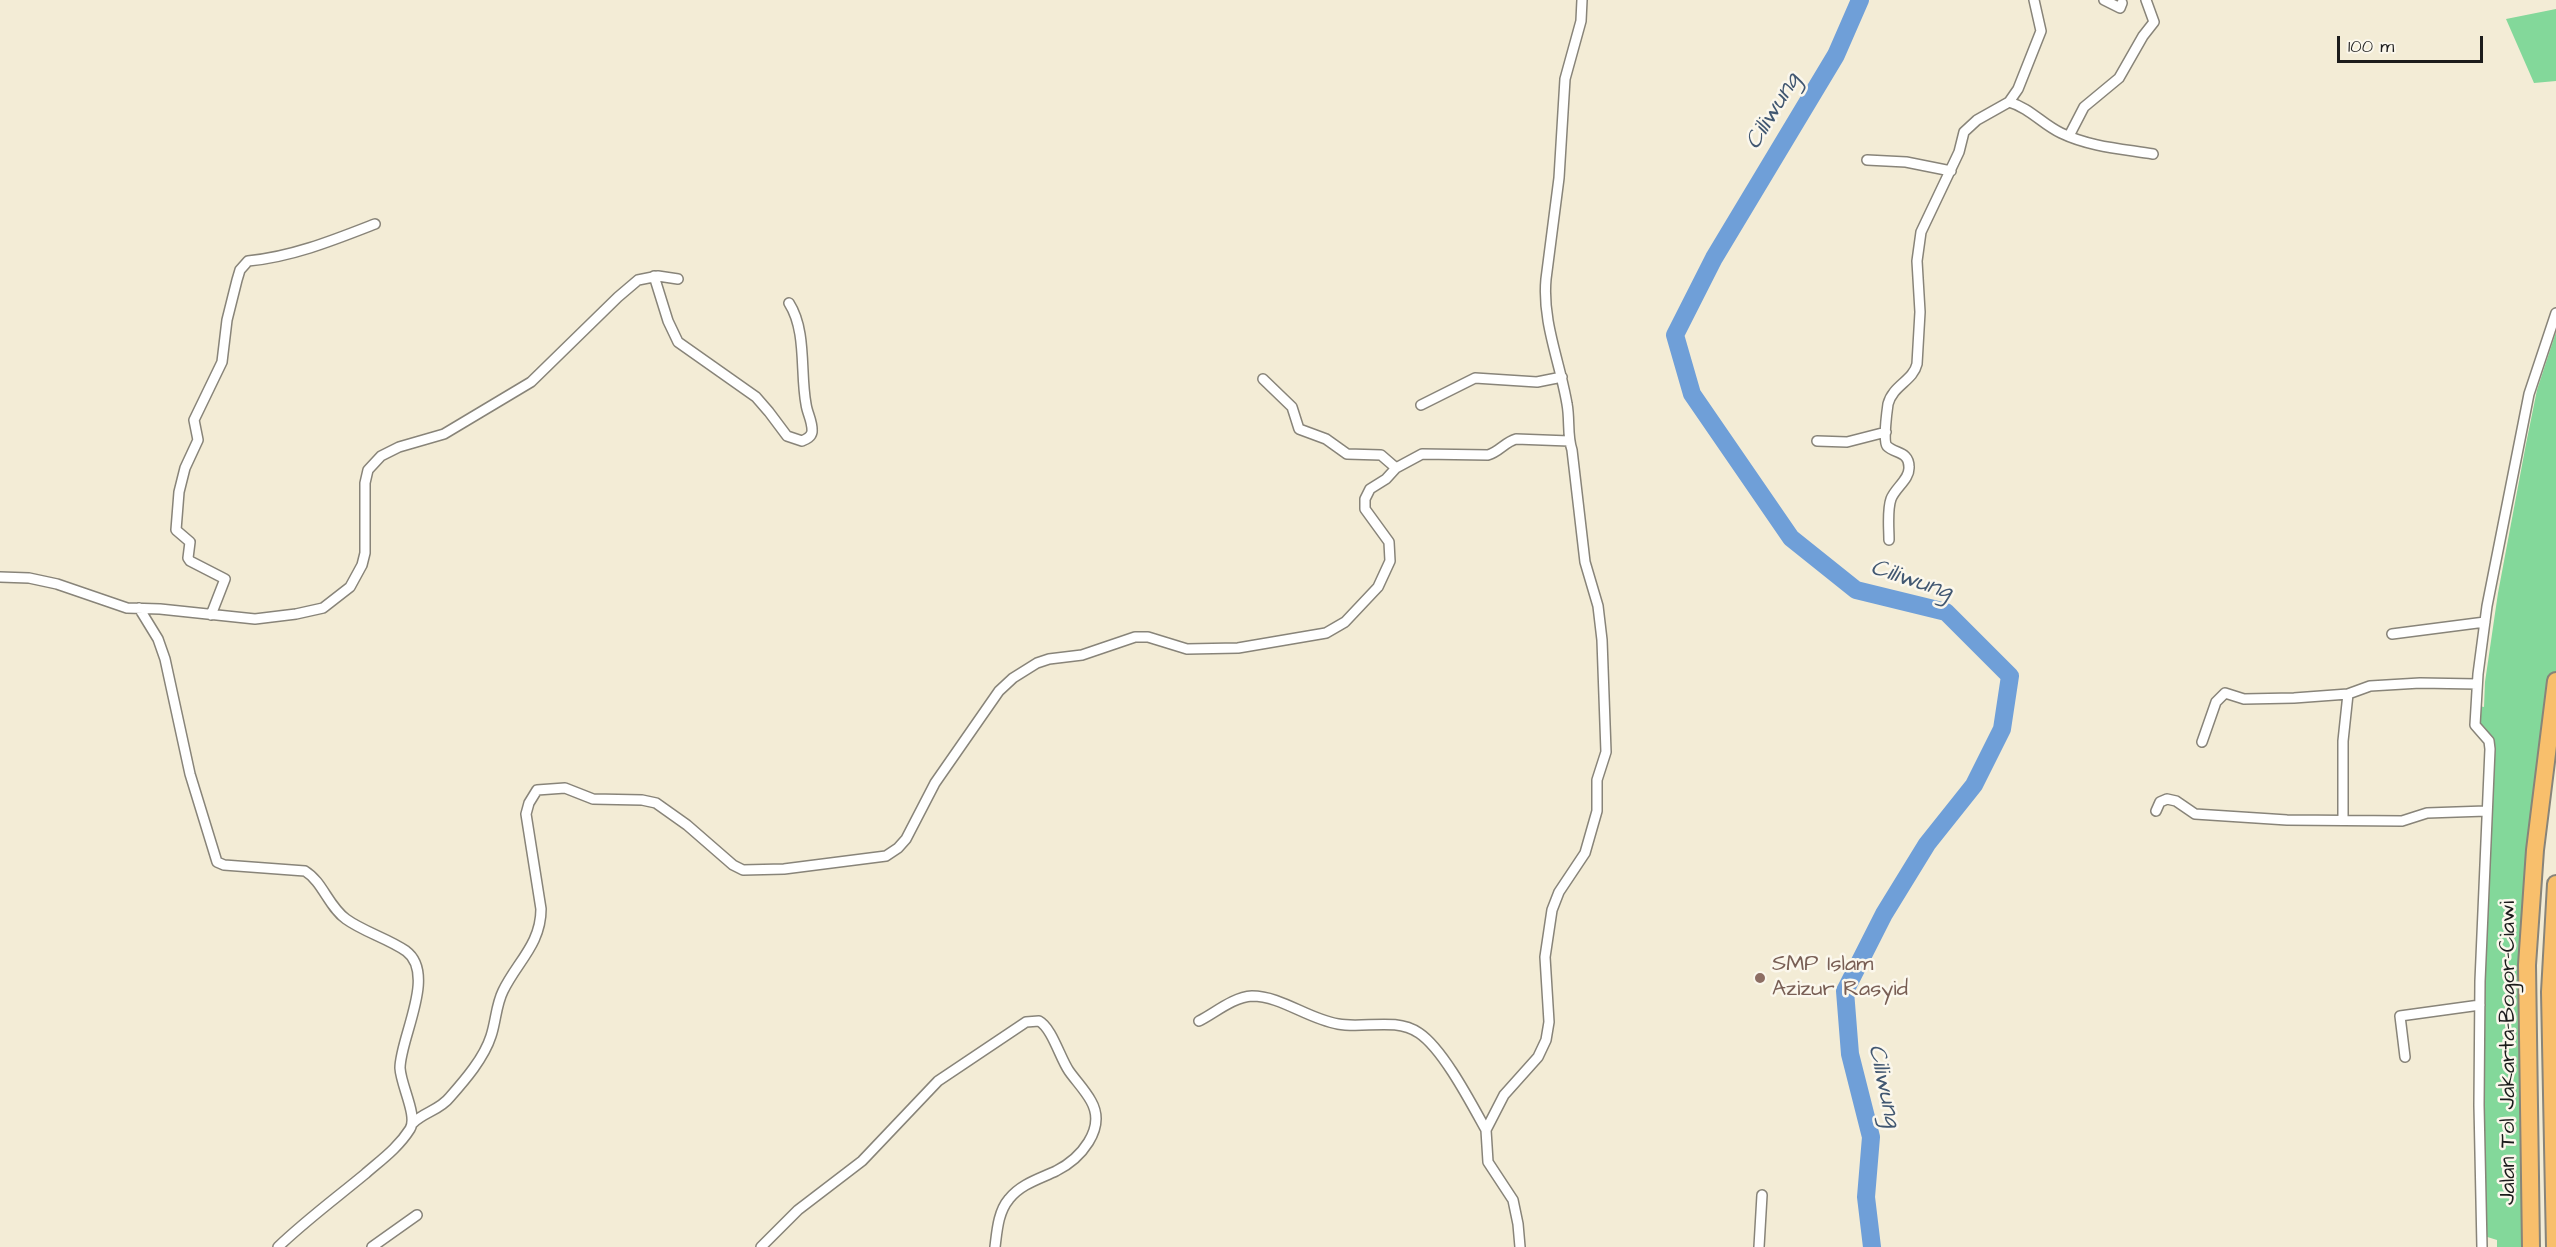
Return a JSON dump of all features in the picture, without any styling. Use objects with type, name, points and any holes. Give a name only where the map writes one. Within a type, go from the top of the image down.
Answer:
[{"type":"highway","name":"Jalan Tol Jakarta–Bogor–Ciawi","points":[[2531,1247],[2527,961],[2537,829],[2556,681]]},
{"type":"highway","name":"Jalan Tol Jakarta–Bogor–Ciawi","points":[[2555,1247],[2550,992],[2556,884]]},
{"type":"street","points":[[1486,1130],[1506,1091],[1538,1057],[1546,1040],[1549,1022],[1545,957],[1552,910],[1557,895],[1585,853],[1597,811],[1598,780],[1606,752],[1605,682],[1598,606],[1586,562],[1569,441],[1570,420],[1563,377],[1548,323],[1545,284],[1558,186],[1564,79],[1581,21],[1582,0]]},
{"type":"street","points":[[1889,540],[1892,496],[1909,471],[1910,465],[1904,454],[1887,446],[1887,413],[1892,394],[1917,368],[1920,312],[1918,246],[1926,219],[1951,171],[1967,127],[2009,102],[2018,89],[2040,34],[2041,26],[2034,0]]},
{"type":"street","points":[[2104,0],[2117,8],[2120,8],[2122,3]]},
{"type":"street","points":[[2068,136],[2084,107],[2119,78],[2143,36],[2151,28],[2154,22],[2146,0]]},
{"type":"street","points":[[2009,102],[2028,109],[2068,136],[2090,144],[2153,154]]},
{"type":"street","points":[[1867,160],[1906,162],[1951,171]]},
{"type":"street","points":[[211,615],[225,579],[190,561],[188,558],[190,542],[176,530],[176,519],[185,468],[198,440],[194,420],[222,362],[227,320],[240,270],[248,261],[265,260],[334,241],[375,224]]},
{"type":"street","points":[[654,276],[668,321],[678,342],[756,398],[770,412],[787,436],[802,441],[812,432],[806,406],[797,328],[789,303]]},
{"type":"street","points":[[0,576],[43,581],[127,609],[139,608],[248,619],[279,617],[323,608],[353,584],[364,559],[365,483],[368,470],[374,462],[393,449],[444,434],[524,387],[549,367],[626,289],[642,278],[654,276],[678,279]]},
{"type":"street","points":[[2482,1247],[2479,1105],[2480,1005],[2489,744],[2475,725],[2477,684],[2485,622],[2529,394],[2556,313]]},
{"type":"street","points":[[1421,405],[1475,378],[1529,382],[1563,377]]},
{"type":"street","points":[[1263,379],[1292,407],[1299,429],[1326,439],[1347,454],[1381,455],[1396,468]]},
{"type":"street","points":[[1817,441],[1847,441],[1886,432]]},
{"type":"street","points":[[278,1247],[392,1151],[419,1117],[449,1099],[486,1049],[503,991],[536,940],[541,923],[541,909],[526,814],[529,803],[537,790],[565,788],[593,799],[642,800],[656,803],[687,825],[733,865],[743,870],[777,870],[886,856],[906,839],[935,783],[1002,687],[1037,663],[1049,659],[1082,656],[1135,637],[1148,637],[1187,649],[1238,648],[1326,633],[1345,622],[1378,587],[1390,561],[1389,542],[1367,513],[1365,499],[1370,489],[1386,479],[1396,468],[1422,454],[1488,455],[1496,453],[1509,441],[1519,438],[1569,441]]},
{"type":"street","points":[[139,608],[158,639],[165,659],[190,774],[217,862],[224,865],[305,871],[314,878],[339,913],[408,953],[412,960],[418,978],[418,992],[400,1067],[413,1124]]},
{"type":"street","points":[[2392,634],[2485,622]]},
{"type":"street","points":[[2202,742],[2209,717],[2222,693],[2257,699],[2348,694],[2370,686],[2420,683],[2477,684]]},
{"type":"street","points":[[2343,819],[2343,733],[2348,694]]},
{"type":"street","points":[[2156,812],[2160,802],[2167,799],[2176,801],[2191,813],[2201,815],[2234,815],[2288,820],[2402,821],[2427,813],[2486,811]]},
{"type":"street","points":[[1199,1021],[1239,999],[1256,996],[1268,998],[1309,1017],[1339,1025],[1392,1024],[1413,1029],[1424,1037],[1440,1056],[1486,1130],[1488,1162],[1513,1200],[1520,1247]]},
{"type":"street","points":[[2405,1057],[2401,1015],[2480,1005]]},
{"type":"street","points":[[761,1247],[798,1210],[862,1161],[946,1074],[1026,1022],[1039,1021],[1047,1027],[1063,1062],[1091,1101],[1096,1115],[1095,1129],[1090,1140],[1076,1156],[1058,1170],[1032,1181],[1008,1200],[1002,1211],[995,1247]]},
{"type":"street","points":[[1759,1247],[1762,1195]]},
{"type":"street","points":[[372,1247],[417,1215]]},
{"type":"green space","points":[[2556,9],[2556,81],[2534,83],[2506,19]]},
{"type":"green space","points":[[2556,332],[2556,681],[2535,850],[2531,1247],[2497,1247],[2497,1240],[2481,1235],[2479,1105],[2490,749],[2474,718],[2475,705],[2484,707],[2485,682],[2498,593],[2526,444],[2537,390]]},
{"type":"waterway","name":"Ciliwung","points":[[1860,0],[1836,55],[1714,258],[1675,335],[1692,394],[1791,538],[1856,590],[1946,612],[2010,676],[2002,729],[1974,785],[1927,844],[1884,914],[1845,991],[1850,1054],[1871,1137],[1866,1197],[1872,1247]]},
{"type":"place","name":"SMP Islam Azizur Rasyid","points":[[1760,978]]}]
